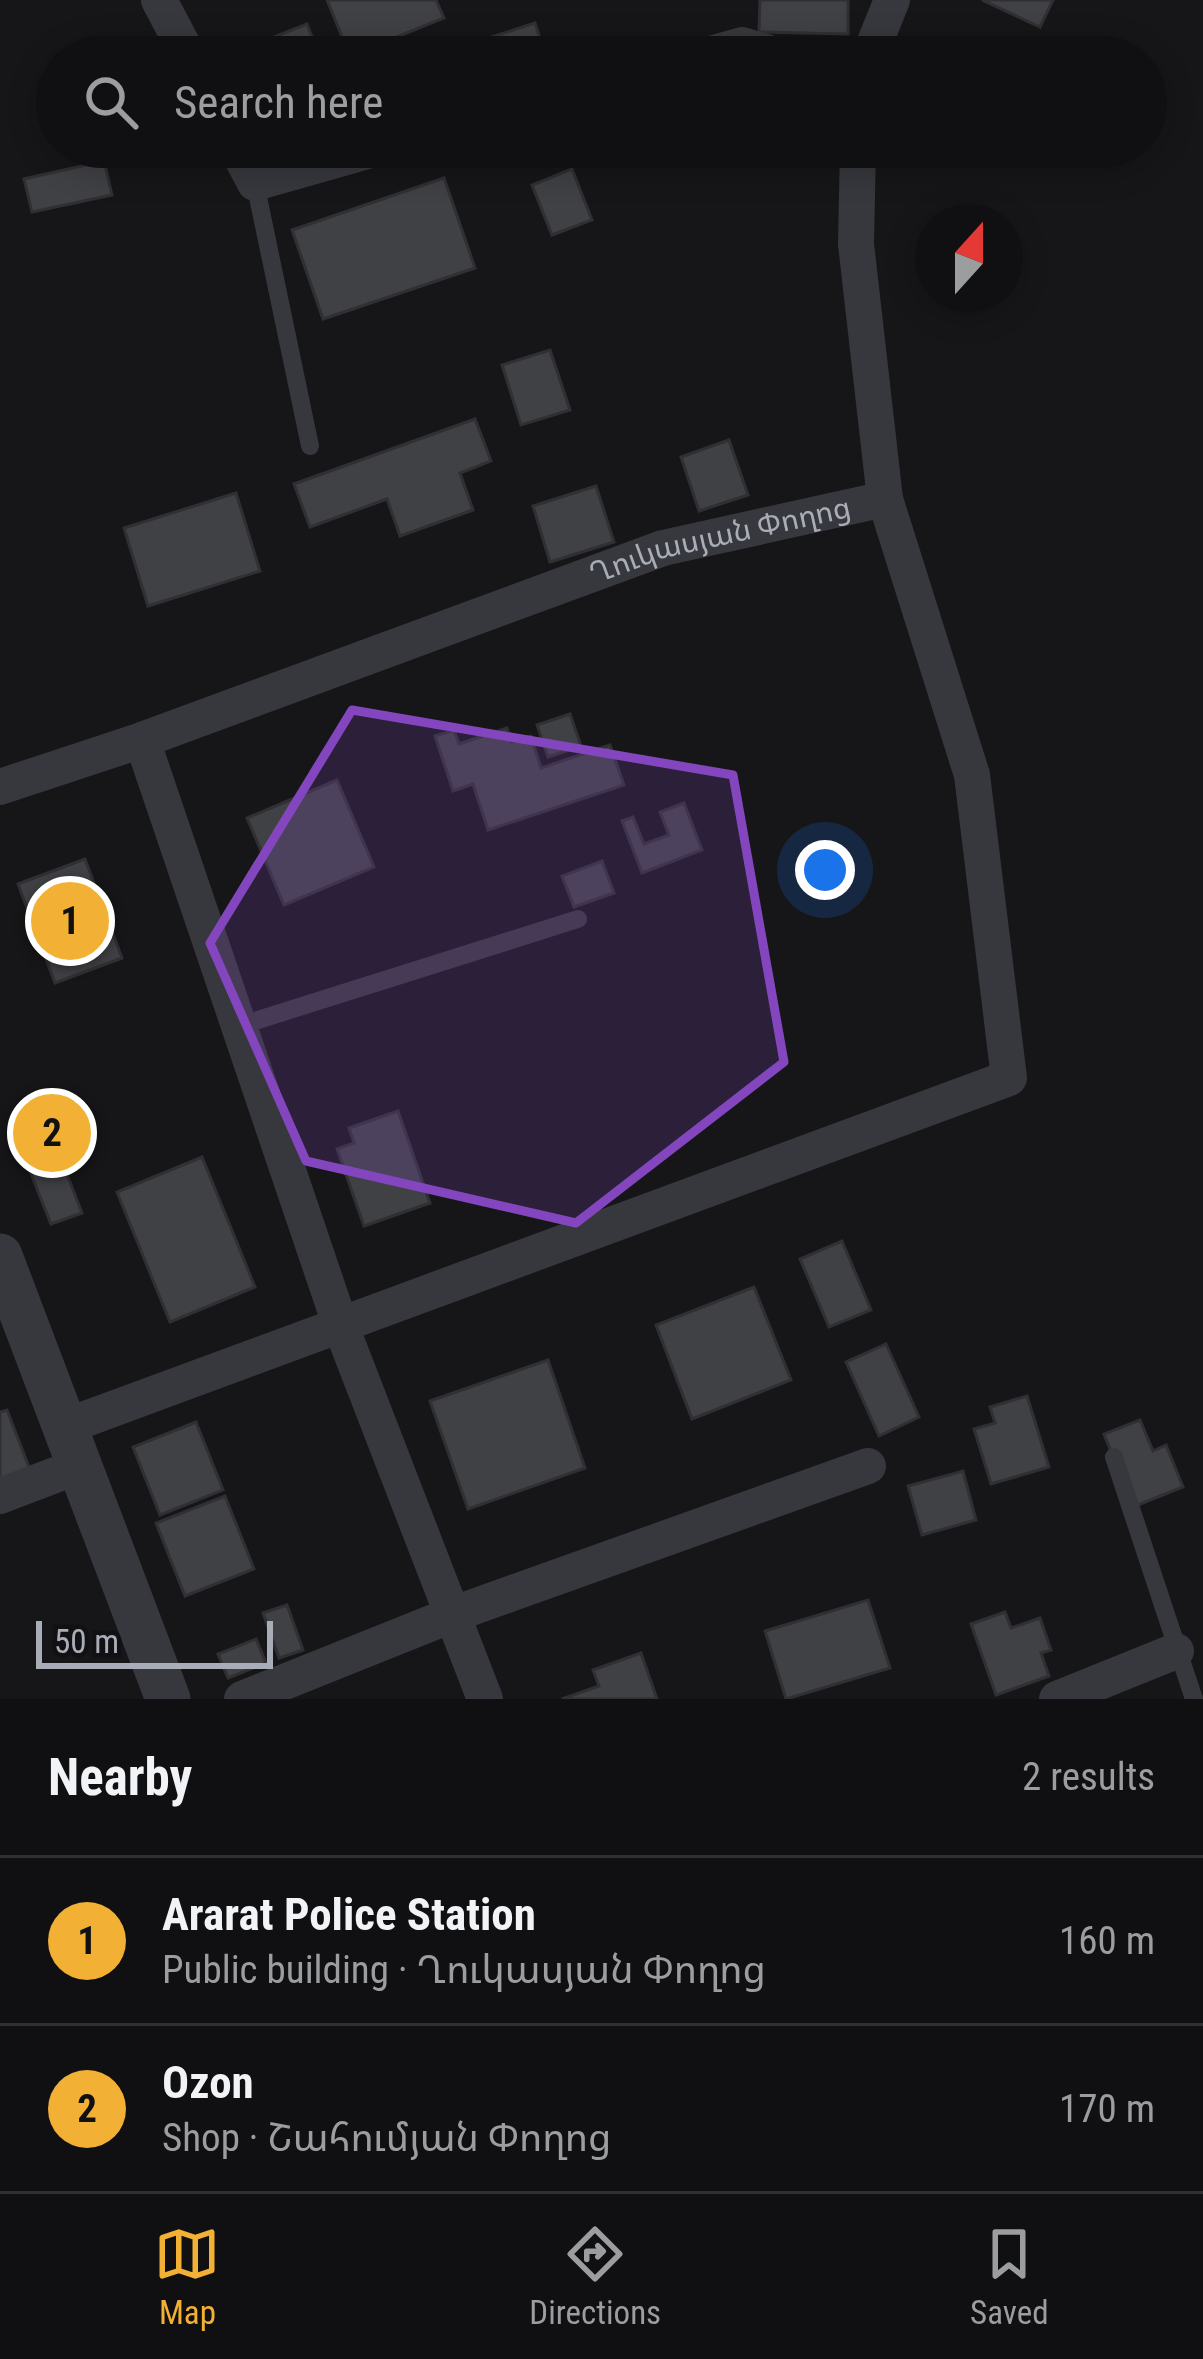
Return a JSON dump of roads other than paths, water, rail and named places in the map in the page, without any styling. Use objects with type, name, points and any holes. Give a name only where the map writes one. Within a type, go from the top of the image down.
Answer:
[{"type":"street","points":[[159,0],[178,36]]},
{"type":"street","points":[[877,36],[892,0]]},
{"type":"street","points":[[247,168],[255,183],[308,168]]},
{"type":"street","points":[[858,168],[856,244],[885,499]]},
{"type":"street","name":"Ղուկասյան Փողոց","points":[[0,787],[142,740],[663,548],[885,499],[972,775],[1009,1078],[340,1324]]},
{"type":"street","points":[[142,740],[340,1324],[484,1699]]},
{"type":"street","points":[[0,1256],[168,1699]]},
{"type":"street","points":[[0,1496],[72,1447],[340,1324]]},
{"type":"street","points":[[242,1699],[454,1614],[868,1466]]},
{"type":"street","points":[[1057,1699],[1177,1651]]},
{"type":"lane","points":[[255,183],[310,446]]},
{"type":"lane","points":[[239,1027],[578,919]]},
{"type":"lane","points":[[1114,1457],[1194,1699]]},
{"type":"place","name":"Ararat Police Station","points":[[70,921]]},
{"type":"place","name":"Ozon","points":[[52,1133]]}]
